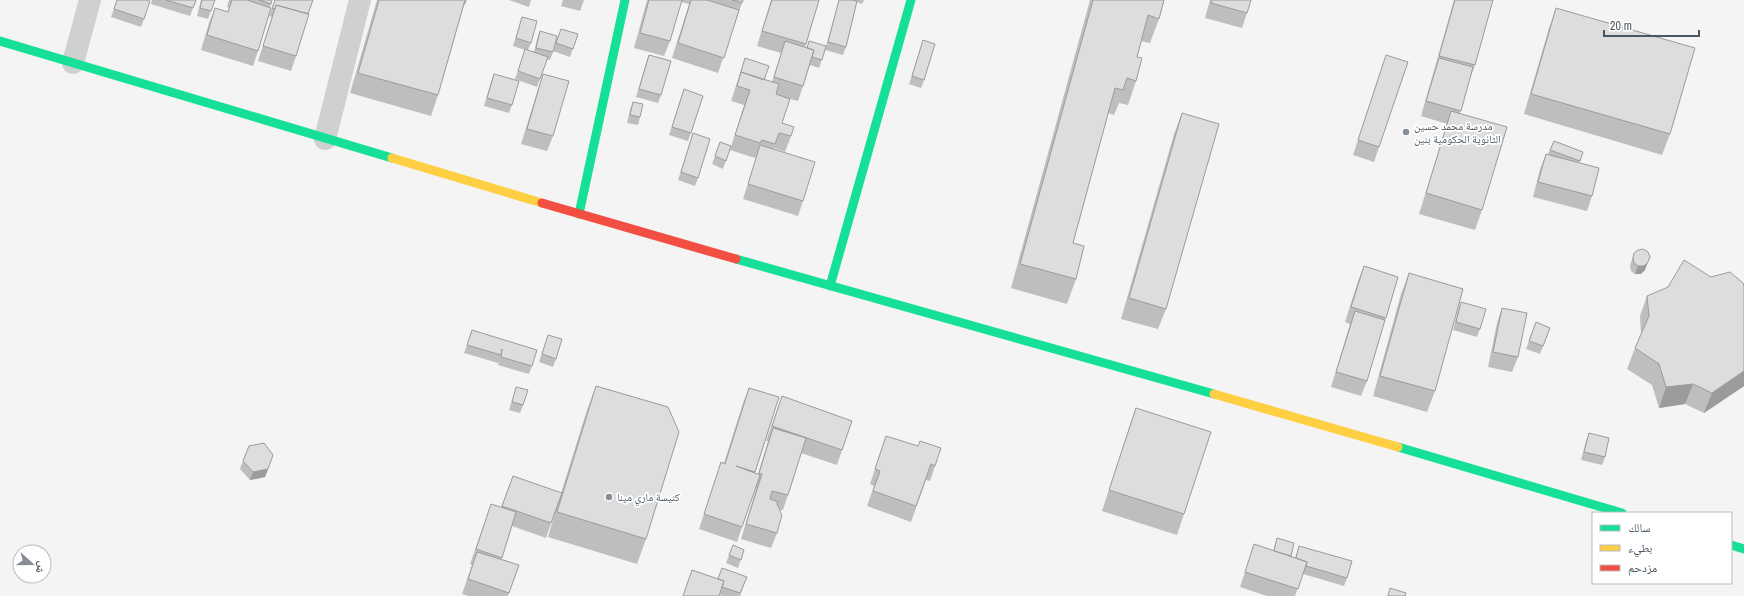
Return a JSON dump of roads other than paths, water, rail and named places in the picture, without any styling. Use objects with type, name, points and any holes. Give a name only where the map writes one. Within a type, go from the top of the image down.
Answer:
[{"type":"street","points":[[73,63],[90,0]]},
{"type":"street","points":[[325,139],[360,0]]},
{"type":"street","points":[[579,214],[626,0]]},
{"type":"street","points":[[830,286],[911,0]]},
{"type":"street","points":[[0,41],[579,214],[1333,428],[1619,512]]},
{"type":"street","points":[[1732,545],[1744,549]]},
{"type":"place","name":"مدرسة محمد حسين الثانوية الحكومية بنين","points":[[1406,132]]},
{"type":"place","name":"كنيسة ماري مينا","points":[[609,497]]}]
